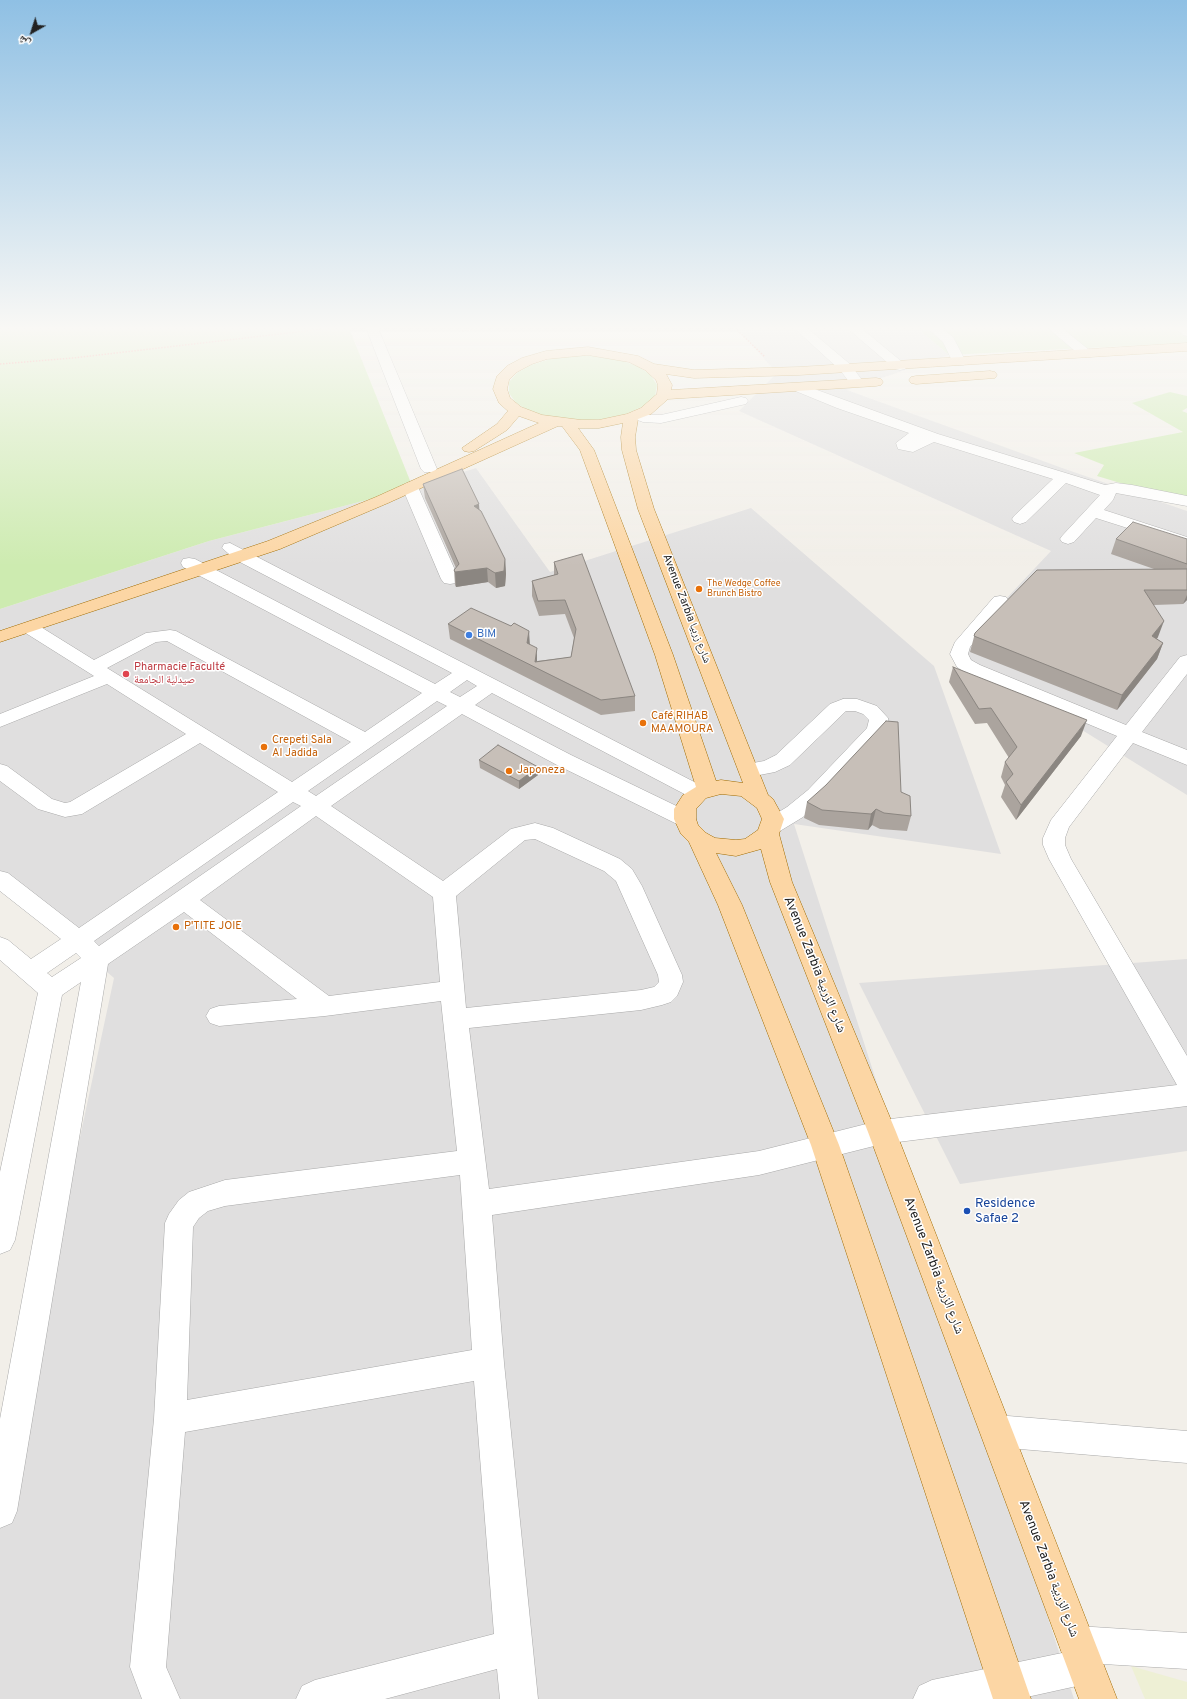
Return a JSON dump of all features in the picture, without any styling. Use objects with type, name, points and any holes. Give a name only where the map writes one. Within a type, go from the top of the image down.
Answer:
[{"type":"main road","points":[[513,407],[533,417],[561,423],[599,424],[634,416],[651,407]]},
{"type":"main road","points":[[236,552],[306,520],[430,468],[491,435],[502,427],[516,410]]},
{"type":"main road","name":"Avenue Zarbia شارع زربيا","points":[[634,416],[628,437],[629,450],[646,509],[759,798]]},
{"type":"main road","points":[[0,637],[30,628],[236,552],[321,526],[561,423]]},
{"type":"main road","points":[[561,423],[587,450],[664,655],[704,791]]},
{"type":"main road","points":[[0,624],[195,567]]},
{"type":"main road","points":[[692,829],[709,844],[736,848],[749,846],[760,841],[770,830],[773,819],[771,811],[759,798],[748,792],[735,788],[721,787],[704,791],[690,800],[685,810],[692,829],[730,905],[825,1145],[1009,1691]]},
{"type":"main road","name":"Avenue Zarbia شارع الزربية","points":[[770,830],[781,882],[882,1132],[1098,1699]]},
{"type":"street","points":[[405,407],[430,468]]},
{"type":"street","points":[[634,416],[648,419],[661,419],[713,407]]},
{"type":"street","points":[[847,407],[926,435],[1104,490],[1116,488],[1132,490],[1187,502]]},
{"type":"street","points":[[1020,519],[1063,478]]},
{"type":"street","points":[[410,487],[450,579]]},
{"type":"street","points":[[1068,539],[1107,497],[1104,490]]},
{"type":"street","points":[[1094,512],[1187,542]]},
{"type":"street","points":[[236,552],[563,722],[704,791]]},
{"type":"street","points":[[195,567],[564,760],[692,829]]},
{"type":"street","points":[[1000,601],[961,646],[959,654],[964,663],[974,669],[1187,758]]},
{"type":"street","points":[[30,628],[316,806],[444,893]]},
{"type":"street","points":[[0,721],[101,672],[152,637],[170,635],[365,741]]},
{"type":"street","points":[[1184,671],[1059,825],[1056,831],[1054,845],[1060,859],[1187,1079]]},
{"type":"street","points":[[0,1240],[51,990],[88,950],[292,792],[466,672]]},
{"type":"street","points":[[30,972],[88,950],[184,900],[316,806],[491,685]]},
{"type":"street","points":[[748,770],[768,767],[783,760],[837,708],[843,705],[857,705],[870,710],[878,718],[879,723],[875,731],[814,795],[795,812],[770,830]]},
{"type":"street","points":[[563,722],[564,760]]},
{"type":"street","points":[[0,771],[45,804],[65,810],[74,809],[85,804],[200,734]]},
{"type":"street","points":[[444,893],[519,834],[535,831],[545,833],[612,865],[624,875],[631,886],[670,975],[671,982],[668,989],[662,995],[641,1000],[455,1019]]},
{"type":"street","points":[[0,879],[88,950]]},
{"type":"street","points":[[444,893],[455,1019],[477,1204],[488,1363],[519,1699]]},
{"type":"street","points":[[184,900],[325,1006]]},
{"type":"street","points":[[0,946],[51,990]]},
{"type":"street","points":[[0,1511],[88,950]]},
{"type":"street","points":[[220,1016],[325,1006],[452,990]]},
{"type":"street","points":[[477,1204],[759,1163],[825,1145],[882,1132],[1187,1095]]},
{"type":"street","points":[[161,1699],[148,1667],[170,1419],[179,1223],[189,1209],[199,1201],[225,1193],[472,1161]]},
{"type":"street","points":[[170,1419],[488,1363]]},
{"type":"street","points":[[996,1432],[1187,1447]]},
{"type":"street","points":[[315,1699],[513,1647]]},
{"type":"street","points":[[932,1699],[1009,1691],[1081,1655],[1187,1651]]},
{"type":"shaded area","points":[[743,407],[895,407],[1065,469],[1187,511],[1187,795],[956,652],[1051,551],[739,411]]},
{"type":"shaded area","points":[[476,468],[550,572],[751,508],[934,666],[1001,854],[794,824],[1074,1699],[0,1699],[0,1512],[114,978],[0,881],[0,609],[209,541],[413,488]]},
{"type":"shaded area","points":[[1187,959],[1187,1151],[960,1184],[859,983]]},
{"type":"green space","points":[[0,407],[381,407],[413,488],[209,541],[0,609]]},
{"type":"green space","points":[[523,407],[641,407],[626,414],[603,419],[577,421],[551,418],[531,412]]},
{"type":"green space","points":[[1140,407],[1187,407],[1182,411],[1187,413],[1187,503],[1097,476],[1104,465],[1074,453],[1183,432]]},
{"type":"green space","points":[[1131,1666],[1187,1682],[1187,1699],[1145,1699]]},
{"type":"building","points":[[462,469],[479,504],[474,506],[481,511],[505,559],[504,571],[495,573],[487,568],[455,572],[454,570],[459,564],[423,484]]},
{"type":"building","points":[[1133,522],[1187,539],[1187,564],[1116,539]]},
{"type":"building","points":[[582,554],[635,696],[601,700],[448,624],[471,608],[511,626],[514,623],[529,631],[527,643],[537,648],[535,662],[571,657],[576,629],[565,600],[538,601],[532,581],[558,574],[554,562]]},
{"type":"building","points":[[1187,569],[1187,590],[1144,590],[1164,621],[1152,636],[1163,643],[1122,695],[974,636],[975,633],[1037,570]]},
{"type":"building","points":[[953,667],[1087,720],[1021,805],[1006,782],[1013,774],[1005,762],[1017,747],[991,708],[979,709]]},
{"type":"building","points":[[886,721],[898,722],[901,792],[910,796],[911,816],[884,813],[876,809],[871,814],[822,810],[807,802],[826,785]]},
{"type":"building","points":[[498,745],[538,767],[519,781],[479,760]]},
{"type":"place","name":"The Wedge Coffee Brunch Bistro","points":[[699,589]]},
{"type":"place","name":"BIM","points":[[469,635]]},
{"type":"place","name":"Pharmacie Faculté صيدلية الجامعة","points":[[126,674]]},
{"type":"place","name":"Café RIHAB MAAMOURA","points":[[643,723]]},
{"type":"place","name":"Crepeti Sala Al Jadida","points":[[264,747]]},
{"type":"place","name":"Japoneza","points":[[509,771]]},
{"type":"place","name":"P'TITE JOIE","points":[[176,927]]},
{"type":"place","name":"Residence Safae 2","points":[[967,1211]]}]
